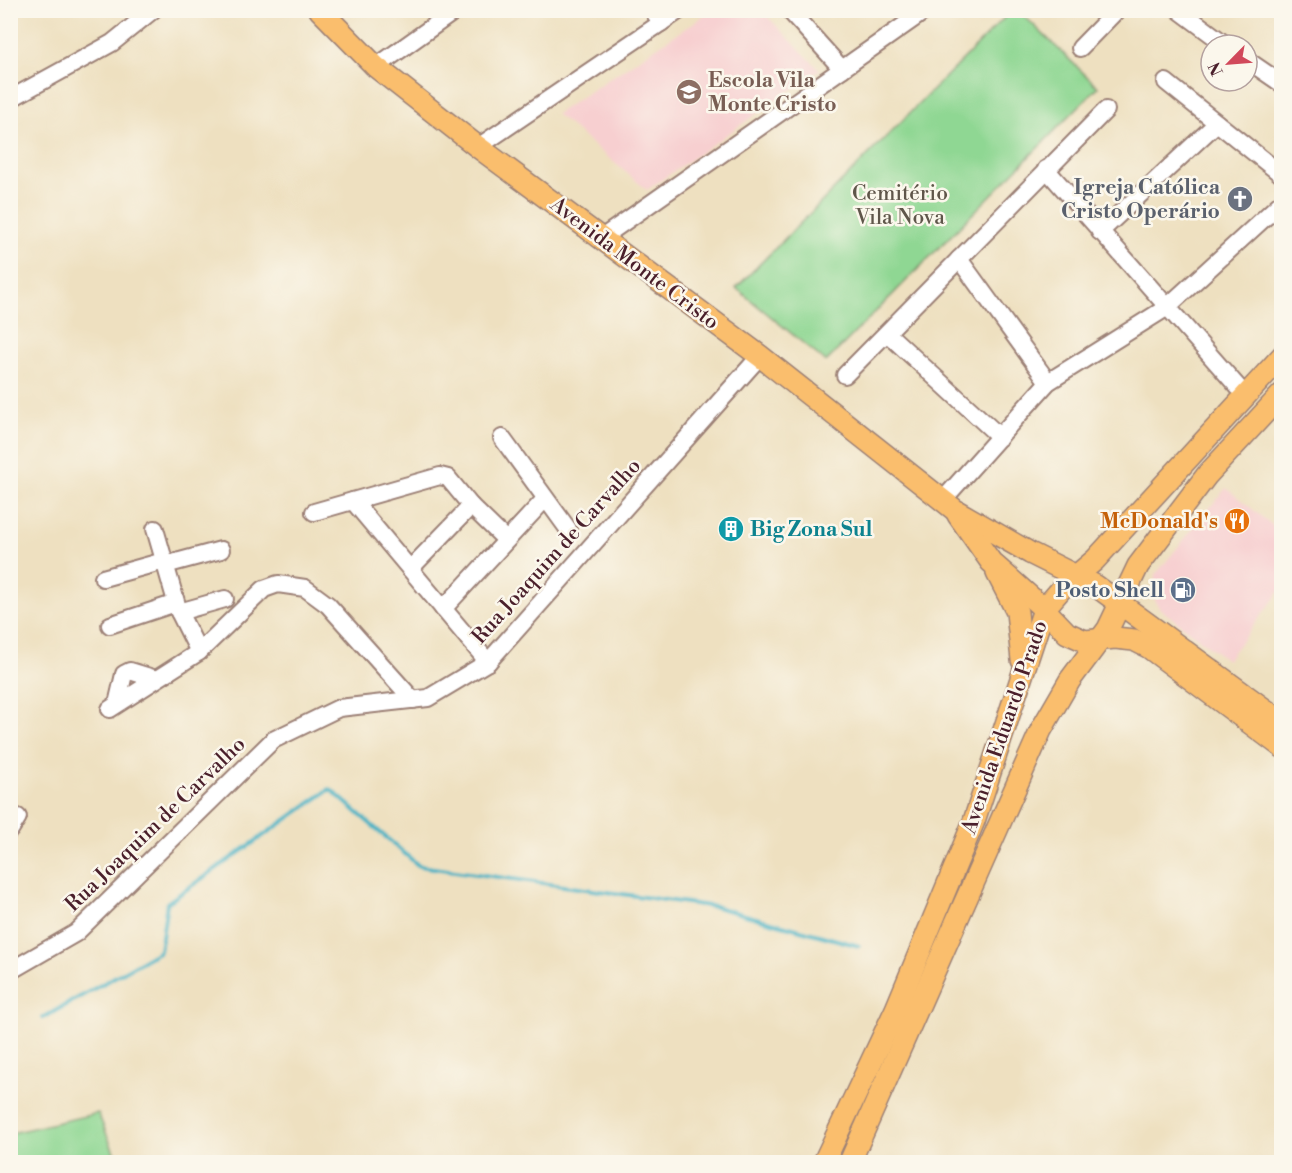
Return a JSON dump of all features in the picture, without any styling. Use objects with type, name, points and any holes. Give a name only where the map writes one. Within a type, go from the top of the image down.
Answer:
[{"type":"main road","name":"Avenida Monte Cristo","points":[[320,10],[376,67],[478,147],[603,237],[760,356],[949,505],[1075,577],[1096,586],[1281,723]]},
{"type":"main road","name":"Avenida Eduardo Prado","points":[[824,1162],[896,1009],[974,821],[1023,666],[1044,609],[1095,560],[1281,356]]},
{"type":"main road","name":"Avenida Eduardo Prado","points":[[850,1162],[1041,730],[1070,680],[1108,629],[1137,566],[1178,510],[1281,394]]},
{"type":"main road","name":"Avenida Monte Cristo","points":[[949,505],[991,562],[1044,609],[1067,633],[1075,638],[1098,641],[1115,638],[1134,640],[1148,647],[1281,747]]},
{"type":"main road","points":[[991,562],[1017,612],[1023,666]]},
{"type":"street","points":[[10,99],[112,43],[153,10]]},
{"type":"street","points":[[376,67],[456,10]]},
{"type":"street","points":[[478,147],[657,17],[680,10]]},
{"type":"street","points":[[789,10],[842,69]]},
{"type":"street","points":[[603,237],[926,10]]},
{"type":"street","points":[[1080,48],[1117,10]]},
{"type":"street","points":[[1179,10],[1210,33]]},
{"type":"street","points":[[1259,68],[1281,84]]},
{"type":"street","points":[[1166,82],[1281,175]]},
{"type":"street","points":[[845,375],[1106,110]]},
{"type":"street","points":[[1100,232],[1217,123]]},
{"type":"street","points":[[1046,169],[1245,395]]},
{"type":"street","points":[[949,505],[1000,437],[1048,382],[1166,308],[1281,202]]},
{"type":"street","points":[[959,259],[1048,382]]},
{"type":"street","points":[[887,333],[1000,437]]},
{"type":"street","name":"Rua Joaquim de Carvalho","points":[[10,971],[76,933],[273,740],[339,708],[428,698],[488,662],[760,356]]},
{"type":"street","points":[[502,438],[568,529]]},
{"type":"street","points":[[314,512],[441,476],[448,478],[471,506],[506,540]]},
{"type":"street","points":[[443,609],[545,499]]},
{"type":"street","points":[[353,501],[488,662]]},
{"type":"street","points":[[410,569],[471,506]]},
{"type":"street","points":[[155,529],[178,607],[199,652]]},
{"type":"street","points":[[103,578],[221,550]]},
{"type":"street","points":[[113,707],[199,652],[264,589],[278,584],[305,588],[328,605],[412,699]]},
{"type":"street","points":[[110,625],[178,607],[225,599]]},
{"type":"shaded area","name":"Escola Vila Monte Cristo","points":[[711,11],[762,11],[820,70],[647,190],[556,114]]},
{"type":"shaded area","points":[[1226,488],[1282,533],[1281,590],[1227,660],[1159,608],[1152,594],[1156,574]]},
{"type":"green space","name":"Cemitério Vila Nova","points":[[1011,11],[1019,11],[1098,87],[826,362],[736,288]]},
{"type":"green space","points":[[98,1113],[118,1162],[11,1162],[11,1133]]},
{"type":"waterway","points":[[43,1018],[160,951],[167,903],[330,789],[419,866],[716,907],[859,946]]},
{"type":"place","name":"Escola Vila Monte Cristo","points":[[689,92]]},
{"type":"place","name":"Igreja Católica Cristo Operário","points":[[1240,199]]},
{"type":"place","name":"McDonald's","points":[[1237,521]]},
{"type":"place","name":"Big Zona Sul","points":[[731,529]]},
{"type":"place","name":"Posto Shell","points":[[1183,590]]}]
